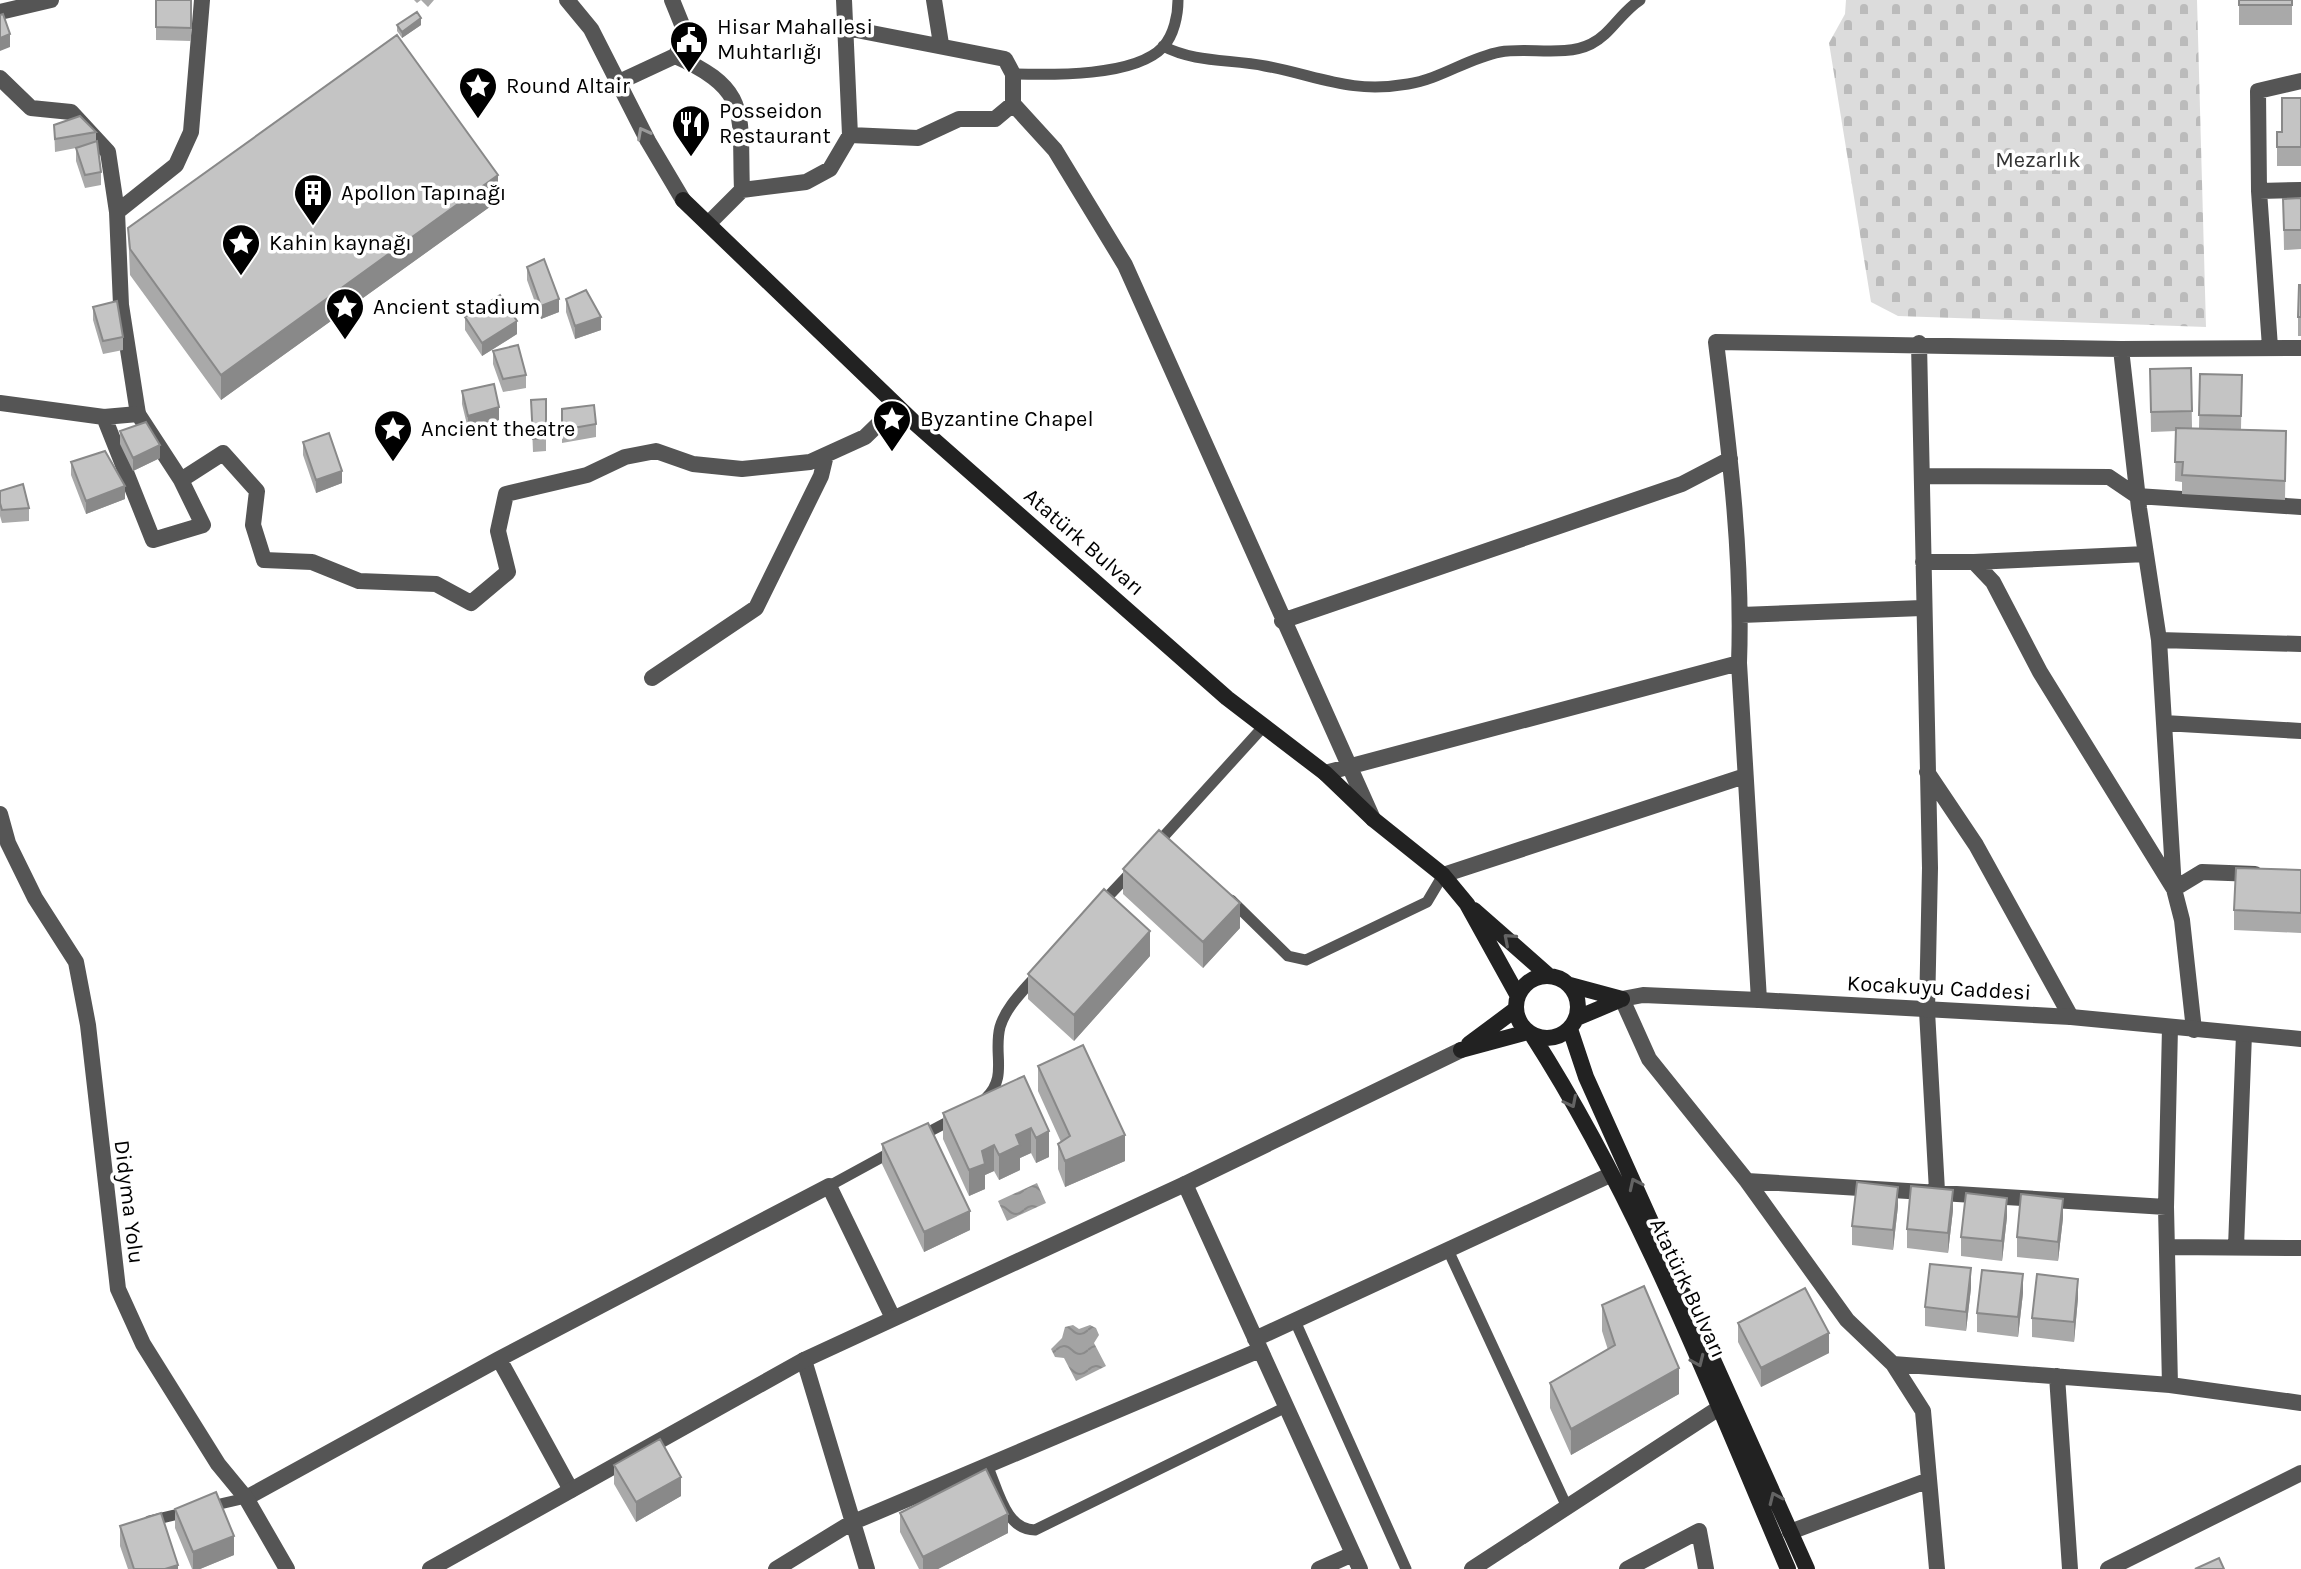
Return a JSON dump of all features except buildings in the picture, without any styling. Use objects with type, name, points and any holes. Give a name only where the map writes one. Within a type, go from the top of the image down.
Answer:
[{"type":"main road","name":"Atatürk Bulvarı","points":[[683,200],[710,222],[897,406],[1264,726],[1325,773],[1373,819],[1443,875],[1467,904],[1549,976]]},
{"type":"main road","name":"Atatürk Bulvarı","points":[[1467,904],[1517,1003]]},
{"type":"main road","points":[[1461,1050],[1517,1003],[1534,979],[1549,976],[1622,999]]},
{"type":"main road","points":[[1461,1050],[1530,1033],[1552,1038],[1574,1023],[1578,1000],[1570,985]]},
{"type":"main road","name":"Kocakuyu Caddesi","points":[[1574,1023],[1622,999]]},
{"type":"main road","points":[[1517,1003],[1522,1026],[1530,1033]]},
{"type":"main road","name":"Atatürk Bulvarı","points":[[1574,1023],[1586,1077],[1807,1569]]},
{"type":"main road","name":"Atatürk Bulvarı","points":[[1530,1033],[1610,1175],[1719,1408],[1788,1569]]},
{"type":"street","points":[[0,12],[51,0]]},
{"type":"street","points":[[117,212],[176,165],[191,132],[202,0]]},
{"type":"street","points":[[567,0],[591,29],[617,83],[683,200]]},
{"type":"street","points":[[617,83],[675,56],[687,37],[672,0]]},
{"type":"street","points":[[710,222],[742,190],[806,182],[830,169],[850,135],[844,0]]},
{"type":"street","points":[[932,2],[941,44]]},
{"type":"street","points":[[846,28],[941,44],[1005,59],[1013,74],[1013,104],[1055,150],[1125,265],[1373,819]]},
{"type":"street","points":[[675,56],[706,70],[725,85],[739,112],[742,190]]},
{"type":"street","points":[[0,78],[31,108],[71,112],[108,152],[117,212],[121,305],[138,414],[181,480],[203,525],[153,540],[104,417]]},
{"type":"street","points":[[2270,347],[2259,191],[2258,91],[2301,81]]},
{"type":"street","points":[[850,135],[918,138],[959,119],[995,119],[1013,104]]},
{"type":"street","points":[[2259,191],[2301,190]]},
{"type":"street","points":[[1759,1000],[1739,663],[1741,615],[1730,459],[1716,342],[1919,343],[2121,349],[2301,348]]},
{"type":"street","points":[[1919,343],[1922,608],[1930,868],[1927,1011],[1937,1191]]},
{"type":"street","points":[[2121,349],[2137,496],[2159,640],[2174,889],[2182,920],[2194,1030]]},
{"type":"street","points":[[0,403],[104,417],[138,414]]},
{"type":"street","points":[[181,480],[223,453],[257,491],[253,525],[264,560],[312,562],[359,581],[436,584],[471,603],[508,572],[498,531],[506,494],[587,475],[625,457],[656,451],[693,464],[742,469],[810,462],[865,437],[897,406]]},
{"type":"street","points":[[652,678],[756,608],[821,476],[826,455]]},
{"type":"street","points":[[1282,621],[1682,484],[1730,459]]},
{"type":"street","points":[[1922,476],[2109,477],[2137,496],[2301,507]]},
{"type":"street","points":[[1923,562],[2146,554]]},
{"type":"street","points":[[1974,562],[1993,582],[2040,672],[2174,889]]},
{"type":"street","points":[[1741,615],[1922,608]]},
{"type":"street","points":[[2159,640],[2301,644]]},
{"type":"street","points":[[1325,773],[1739,663]]},
{"type":"street","points":[[2164,723],[2301,731]]},
{"type":"street","points":[[1926,771],[1976,845],[2071,1017]]},
{"type":"street","points":[[1443,875],[1745,776]]},
{"type":"street","name":"Didyma Yolu","points":[[0,814],[8,843],[35,898],[76,962],[88,1025],[118,1289],[143,1344],[218,1464],[246,1498],[287,1569]]},
{"type":"street","points":[[2174,889],[2202,872],[2273,875]]},
{"type":"street","name":"Kocakuyu Caddesi","points":[[1622,999],[1643,995],[2071,1017],[2301,1039]]},
{"type":"street","points":[[1622,999],[1649,1059],[1747,1181],[1847,1320],[1893,1364],[1923,1411],[1937,1569]]},
{"type":"street","points":[[2170,1027],[2166,1207],[2170,1385]]},
{"type":"street","points":[[2236,1247],[2244,1034]]},
{"type":"street","points":[[430,1569],[804,1360],[1185,1184],[1461,1050]]},
{"type":"street","points":[[776,1569],[851,1523],[1258,1344],[1295,1321],[1610,1175]]},
{"type":"street","points":[[1747,1181],[2166,1207]]},
{"type":"street","points":[[1185,1184],[1356,1561],[1319,1569]]},
{"type":"street","points":[[246,1498],[499,1359],[829,1186],[893,1318]]},
{"type":"street","points":[[2168,1247],[2301,1248]]},
{"type":"street","points":[[499,1359],[571,1490]]},
{"type":"street","points":[[804,1360],[867,1569]]},
{"type":"street","points":[[1893,1364],[2170,1385],[2301,1403]]},
{"type":"street","points":[[2057,1376],[2070,1569]]},
{"type":"street","points":[[1472,1569],[1719,1408]]},
{"type":"street","points":[[2115,1568],[2301,1473]]},
{"type":"street","points":[[1790,1532],[1929,1480]]},
{"type":"street","points":[[1627,1569],[1699,1531],[1706,1569]]},
{"type":"lane","points":[[1013,74],[1077,76],[1126,63],[1163,46],[1176,19],[1178,0]]},
{"type":"lane","points":[[1163,46],[1189,57],[1262,65],[1335,85],[1384,87],[1433,78],[1496,53],[1583,47],[1600,39],[1618,16],[1640,0]]},
{"type":"lane","points":[[1092,914],[1264,726]]},
{"type":"lane","points":[[1165,835],[1176,846]]},
{"type":"lane","points":[[1221,890],[1288,956],[1306,960],[1427,902],[1443,875]]},
{"type":"lane","points":[[973,1106],[987,1098],[998,1084],[1000,1067],[997,1045],[1002,1021],[1042,969]]},
{"type":"lane","points":[[829,1186],[960,1114]]},
{"type":"lane","points":[[1448,1250],[1567,1507]]},
{"type":"lane","points":[[1295,1321],[1406,1569]]},
{"type":"lane","points":[[987,1465],[1013,1523],[1023,1529],[1035,1530],[1286,1407]]},
{"type":"lane","points":[[137,1523],[246,1498]]},
{"type":"green space","name":"Mezarlık","points":[[1846,0],[2197,0],[2206,327],[1898,316],[1871,302],[1829,43],[1845,14]]},
{"type":"water","points":[[1037,1183],[1046,1203],[1007,1221],[998,1201]]},
{"type":"water","points":[[1073,1325],[1079,1329],[1090,1325],[1096,1328],[1099,1335],[1094,1343],[1106,1366],[1076,1381],[1064,1358],[1055,1357],[1051,1349],[1062,1338],[1065,1327]]},
{"type":"place","name":"Hisar Mahallesi Muhtarlığı","points":[[689,74]]},
{"type":"place","name":"Round Altair","points":[[478,120]]},
{"type":"place","name":"Posseidon Restaurant","points":[[691,158]]},
{"type":"place","name":"Apollon Tapınağı","points":[[313,227]]},
{"type":"place","name":"Kahin kaynağı","points":[[241,277]]},
{"type":"place","name":"Ancient stadium","points":[[345,341]]},
{"type":"place","name":"Byzantine Chapel","points":[[892,453]]},
{"type":"place","name":"Ancient theatre","points":[[393,463]]}]
